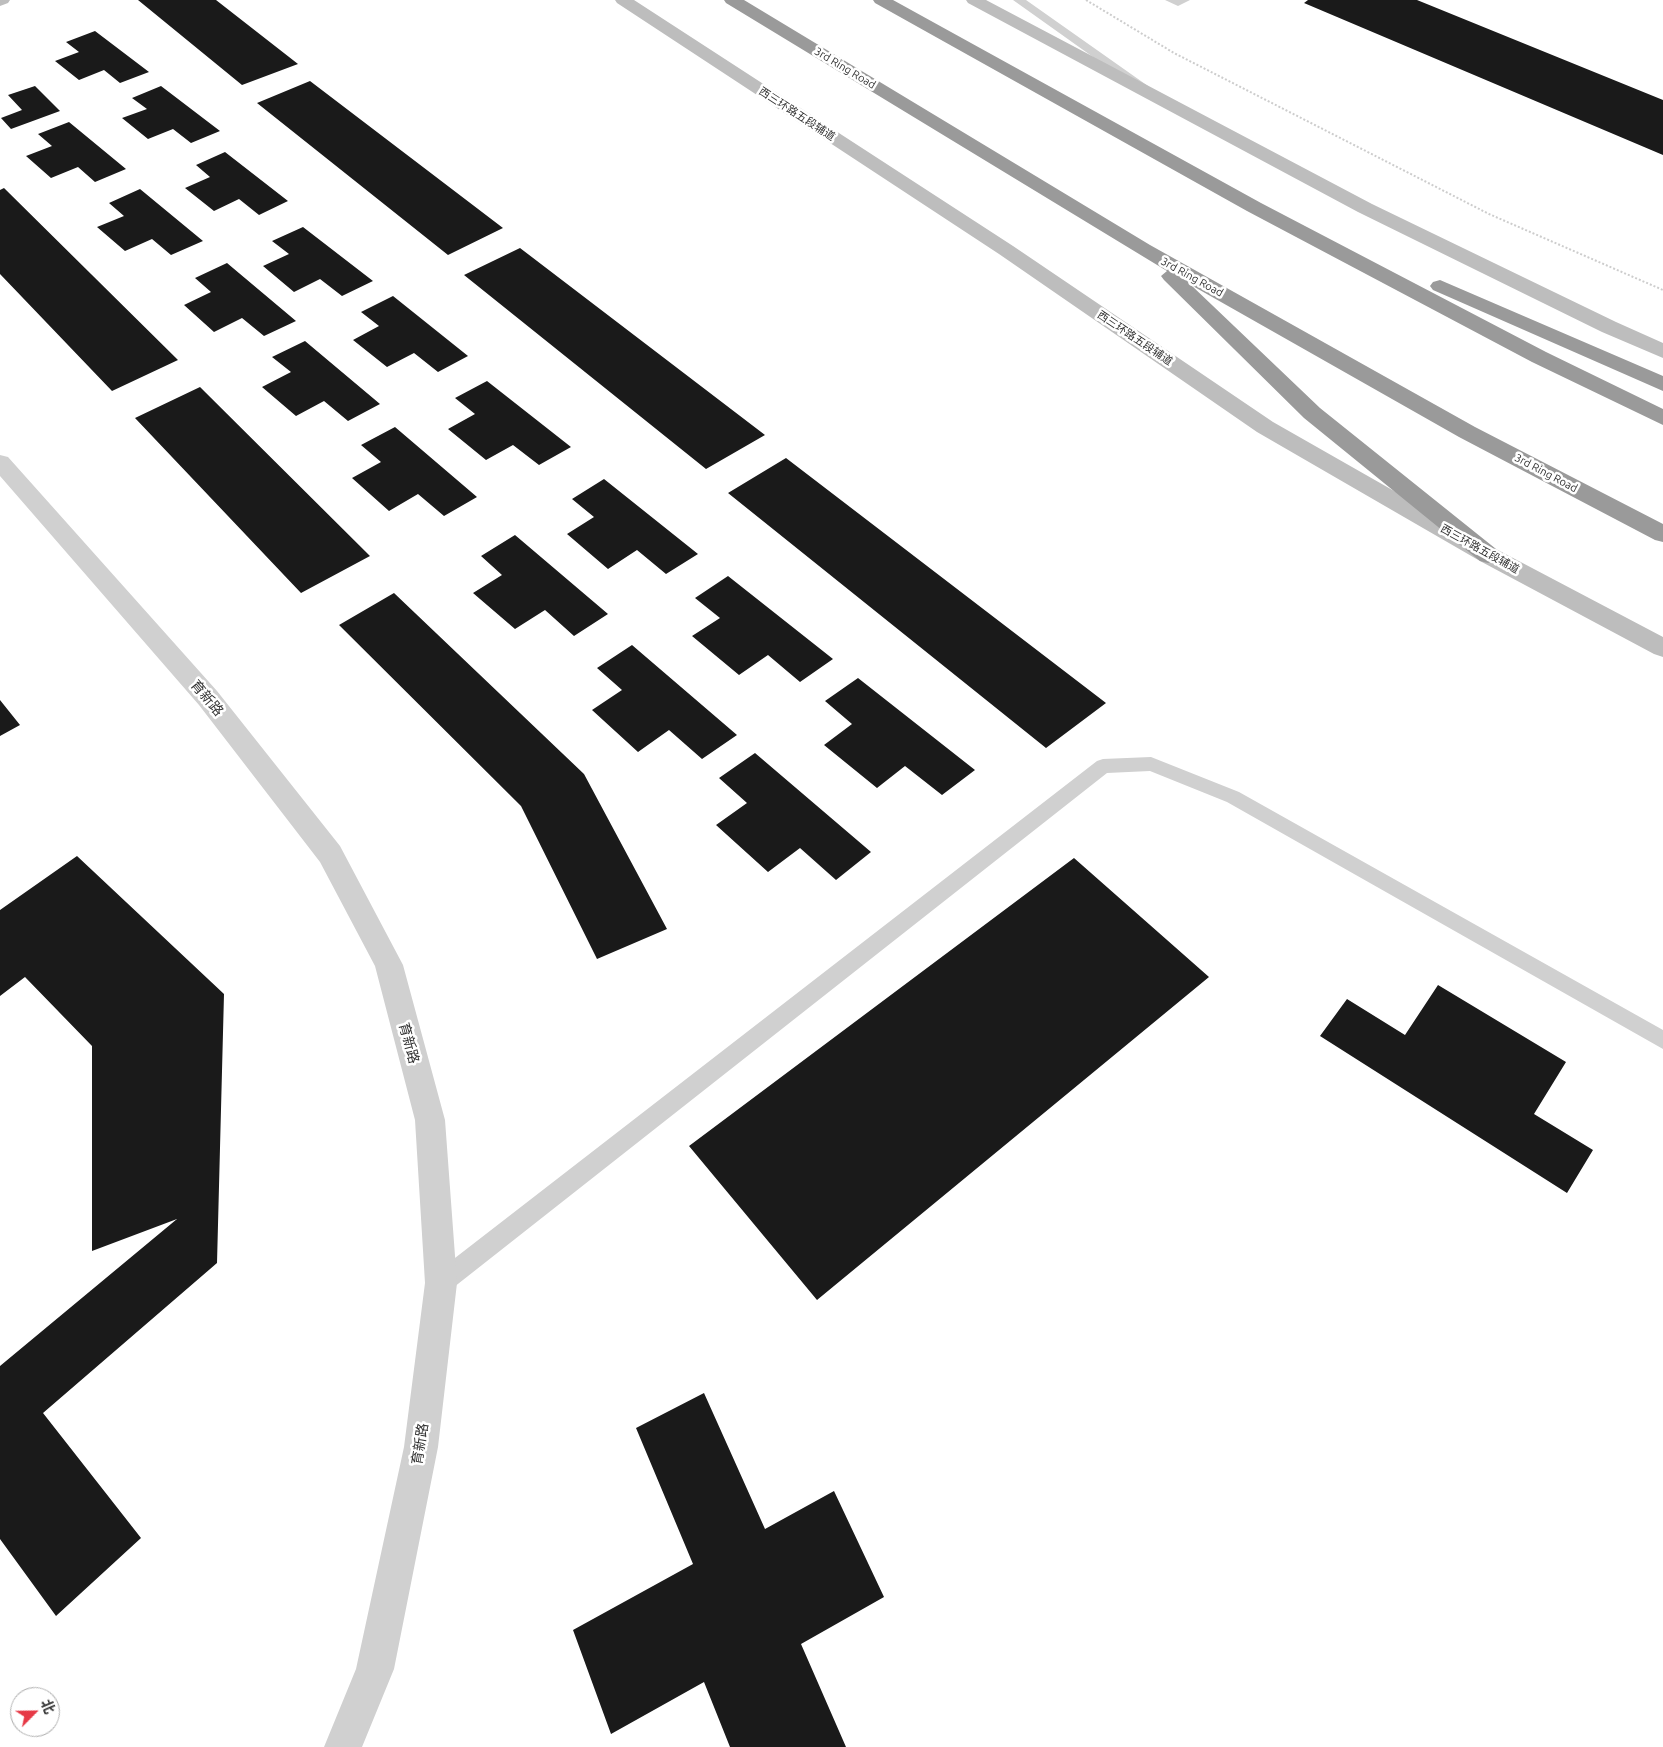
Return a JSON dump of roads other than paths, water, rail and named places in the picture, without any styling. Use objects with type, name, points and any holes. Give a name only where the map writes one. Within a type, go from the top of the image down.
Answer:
[{"type":"highway","name":"3rd Ring Road","points":[[732,0],[1143,249],[1467,432],[1663,534]]},
{"type":"highway","points":[[881,0],[1254,207],[1531,353],[1663,418]]},
{"type":"highway","points":[[1254,207],[1663,384]]},
{"type":"highway","points":[[1143,249],[1312,413],[1488,555]]},
{"type":"main road","name":"西三环路五段辅道","points":[[623,0],[1006,250],[1265,427],[1488,555],[1663,648]]},
{"type":"main road","points":[[974,0],[1364,208],[1609,327],[1663,351]]},
{"type":"street","name":"育新路","points":[[0,462],[208,698],[334,863],[389,965],[430,1120],[441,1283],[420,1447],[375,1669],[343,1747]]},
{"type":"lane","points":[[1019,0],[1170,106]]},
{"type":"lane","points":[[1171,0],[1178,4],[1184,0]]},
{"type":"lane","points":[[441,1283],[1103,766],[1151,764],[1233,797],[1663,1040]]}]
